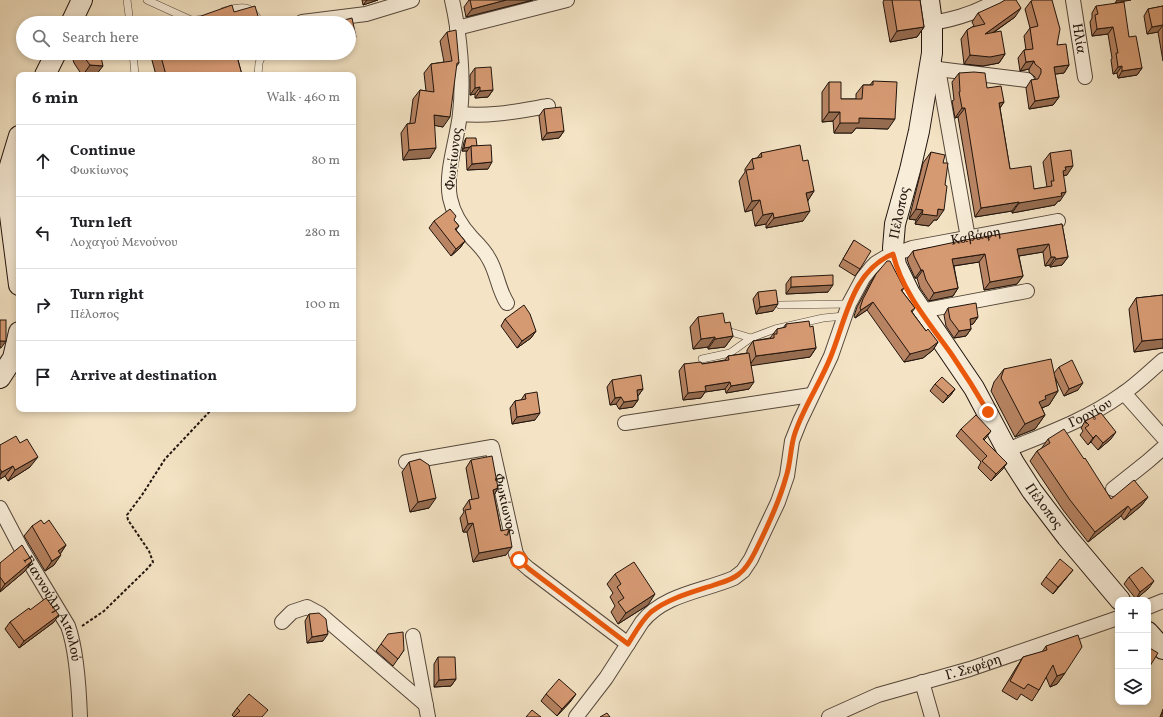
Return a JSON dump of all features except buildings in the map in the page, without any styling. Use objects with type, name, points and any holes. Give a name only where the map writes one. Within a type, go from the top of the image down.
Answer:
[{"type":"street","points":[[74,16],[82,0]]},
{"type":"street","points":[[350,16],[366,14],[412,0]]},
{"type":"street","name":"Φωκίωνος","points":[[452,0],[457,28],[461,71],[460,114],[450,174],[450,199],[454,212],[462,226],[489,259],[507,304]]},
{"type":"street","points":[[457,28],[567,0]]},
{"type":"street","name":"Πέλοπος","points":[[929,0],[935,65],[925,99],[915,149],[895,224],[893,254],[896,265],[904,283],[921,311],[972,385],[1018,469],[1046,510],[1095,572],[1117,597]]},
{"type":"street","points":[[932,23],[964,16],[997,0]]},
{"type":"street","name":"Ηλία","points":[[1073,0],[1085,77]]},
{"type":"street","points":[[46,72],[52,60]]},
{"type":"street","points":[[968,238],[935,65],[1027,80]]},
{"type":"street","points":[[460,114],[478,116],[493,115],[548,106]]},
{"type":"street","points":[[16,146],[9,168],[7,192],[16,261]]},
{"type":"street","name":"Καβάφη","points":[[576,717],[606,678],[645,618],[660,606],[679,597],[734,578],[749,564],[778,502],[787,476],[792,441],[811,395],[831,356],[847,310],[863,278],[871,268],[881,260],[893,254],[912,248],[1058,221]]},
{"type":"street","points":[[921,311],[1027,291]]},
{"type":"street","points":[[0,378],[13,358],[16,345]]},
{"type":"street","name":"Γοργίου","points":[[1007,450],[1080,419],[1124,393],[1163,360]]},
{"type":"street","points":[[1124,393],[1163,437]]},
{"type":"street","points":[[625,423],[811,395]]},
{"type":"street","name":"Φωκίωνος","points":[[406,462],[492,447],[513,544],[519,560],[628,644]]},
{"type":"street","points":[[1113,489],[1163,448]]},
{"type":"street","name":"Γιαννούλη Αιτωλού","points":[[0,508],[21,548],[64,618],[71,634],[80,717]]},
{"type":"street","points":[[1151,606],[1163,601]]},
{"type":"street","points":[[282,622],[292,612],[307,607],[320,614],[427,711]]},
{"type":"street","name":"Γ. Σεφέρη","points":[[836,716],[878,694],[970,669],[1115,619]]},
{"type":"street","points":[[1149,633],[1163,649]]},
{"type":"street","points":[[413,636],[427,711]]},
{"type":"street","points":[[922,682],[932,717]]},
{"type":"lane","points":[[126,0],[129,16]]},
{"type":"lane","points":[[147,0],[182,16]]},
{"type":"lane","points":[[216,14],[236,8],[248,8],[256,16]]},
{"type":"lane","points":[[134,60],[135,72]]},
{"type":"lane","points":[[257,72],[260,60]]},
{"type":"lane","points":[[780,305],[847,310]]},
{"type":"lane","points":[[702,359],[730,353],[751,338],[761,333],[823,318],[847,310]]},
{"type":"lane","points":[[731,332],[751,338]]},
{"type":"path","points":[[71,634],[104,611],[148,569],[153,562],[149,551],[128,520],[127,515],[165,459],[209,412]]},
{"type":"route","points":[[519,560],[628,644],[645,618],[660,606],[679,597],[739,575],[754,554],[778,502],[787,476],[792,441],[795,432],[811,395],[825,371],[849,304],[863,278],[871,268],[876,263],[893,254],[896,265],[910,294],[970,381],[988,412]]}]
